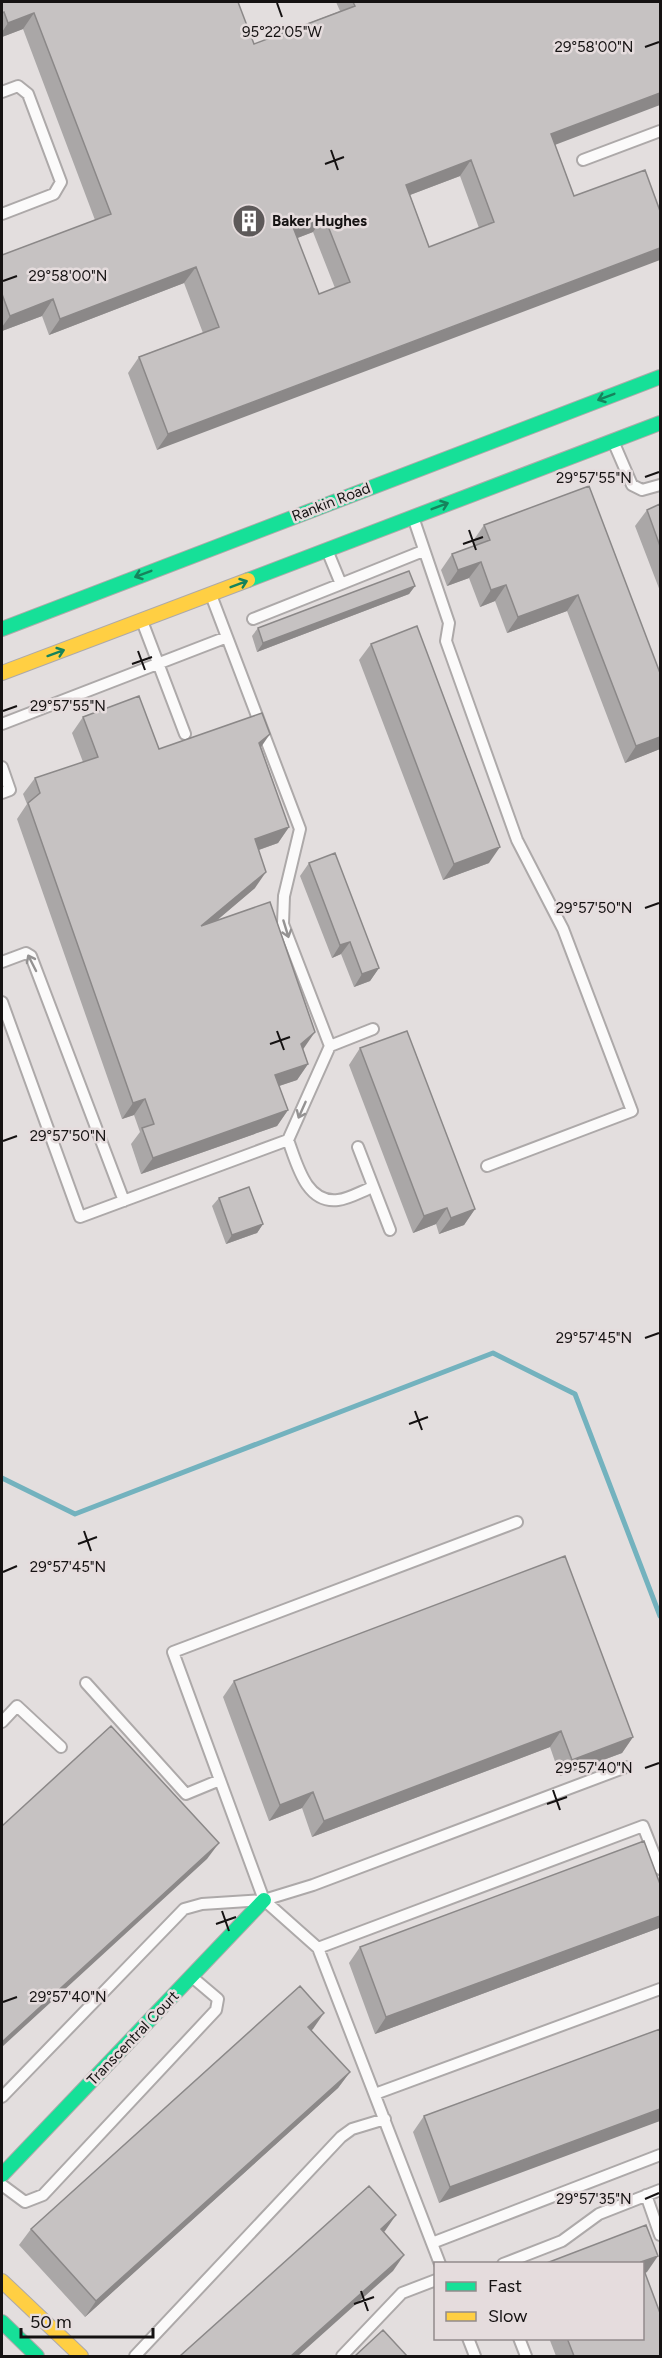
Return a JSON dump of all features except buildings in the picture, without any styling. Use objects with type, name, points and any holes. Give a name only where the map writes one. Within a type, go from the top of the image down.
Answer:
[{"type":"main road","name":"Rankin Road","points":[[2,629],[200,559],[399,482],[660,376]]},
{"type":"main road","points":[[2,673],[142,621],[210,590],[327,550],[411,512],[660,423]]},
{"type":"main road","name":"Transcentral Court","points":[[2,2175],[10,2160],[264,1900]]},
{"type":"main road","points":[[2,2281],[81,2356]]},
{"type":"main road","points":[[2,2322],[37,2356]]},
{"type":"lane","points":[[2,92],[18,86],[28,94],[61,182],[54,194],[2,214]]},
{"type":"lane","points":[[583,160],[660,131]]},
{"type":"lane","points":[[613,441],[632,485],[642,490],[660,485]]},
{"type":"lane","points":[[411,512],[449,623],[446,641],[518,840],[563,929],[632,1111],[487,1166]]},
{"type":"lane","points":[[327,550],[341,584]]},
{"type":"lane","points":[[253,619],[423,551]]},
{"type":"lane","points":[[210,590],[300,829],[284,896],[283,924],[330,1046]]},
{"type":"lane","points":[[142,621],[184,734]]},
{"type":"lane","points":[[2,724],[227,637]]},
{"type":"lane","points":[[2,767],[10,790],[2,794]]},
{"type":"lane","points":[[2,962],[26,953],[31,956],[124,1201]]},
{"type":"lane","points":[[2,1002],[80,1217],[288,1140]]},
{"type":"lane","points":[[373,1029],[330,1046],[288,1140],[304,1181],[313,1194],[325,1201],[340,1200],[373,1187]]},
{"type":"lane","points":[[358,1147],[390,1230]]},
{"type":"lane","points":[[439,2262],[318,1948],[264,1900],[173,1652],[517,1522]]},
{"type":"lane","points":[[86,1683],[186,1794],[220,1780]]},
{"type":"lane","points":[[2,1722],[17,1706],[61,1748]]},
{"type":"lane","points":[[2,2097],[184,1909],[202,1904],[264,1900],[313,1885],[626,1767]]},
{"type":"lane","points":[[318,1948],[643,1826],[660,1869]]},
{"type":"lane","points":[[2,2185],[25,2202],[43,2195],[216,2010],[219,1999],[191,1976]]},
{"type":"lane","points":[[375,2094],[660,1989]]},
{"type":"lane","points":[[135,2356],[341,2137],[352,2130],[385,2119]]},
{"type":"lane","points":[[432,2243],[660,2155]]},
{"type":"lane","points":[[508,2262],[562,2241],[599,2214],[660,2190]]},
{"type":"lane","points":[[646,2195],[660,2235]]},
{"type":"lane","points":[[342,2356],[402,2293],[434,2280]]},
{"type":"lane","points":[[469,2340],[475,2356]]},
{"type":"lane","points":[[520,2340],[526,2356]]},
{"type":"waterway","points":[[2,1478],[75,1514],[493,1353],[575,1394],[660,1616]]},
{"type":"traffic: fast","points":[[2,629],[660,377]]},
{"type":"traffic: fast","points":[[248,580],[660,423]]},
{"type":"traffic: fast","points":[[2,2175],[264,1900]]},
{"type":"traffic: fast","points":[[2,2322],[37,2356]]},
{"type":"traffic: slow","points":[[2,673],[248,580]]},
{"type":"traffic: slow","points":[[2,2281],[81,2356]]},
{"type":"place","name":"Baker Hughes","points":[[249,221]]}]
